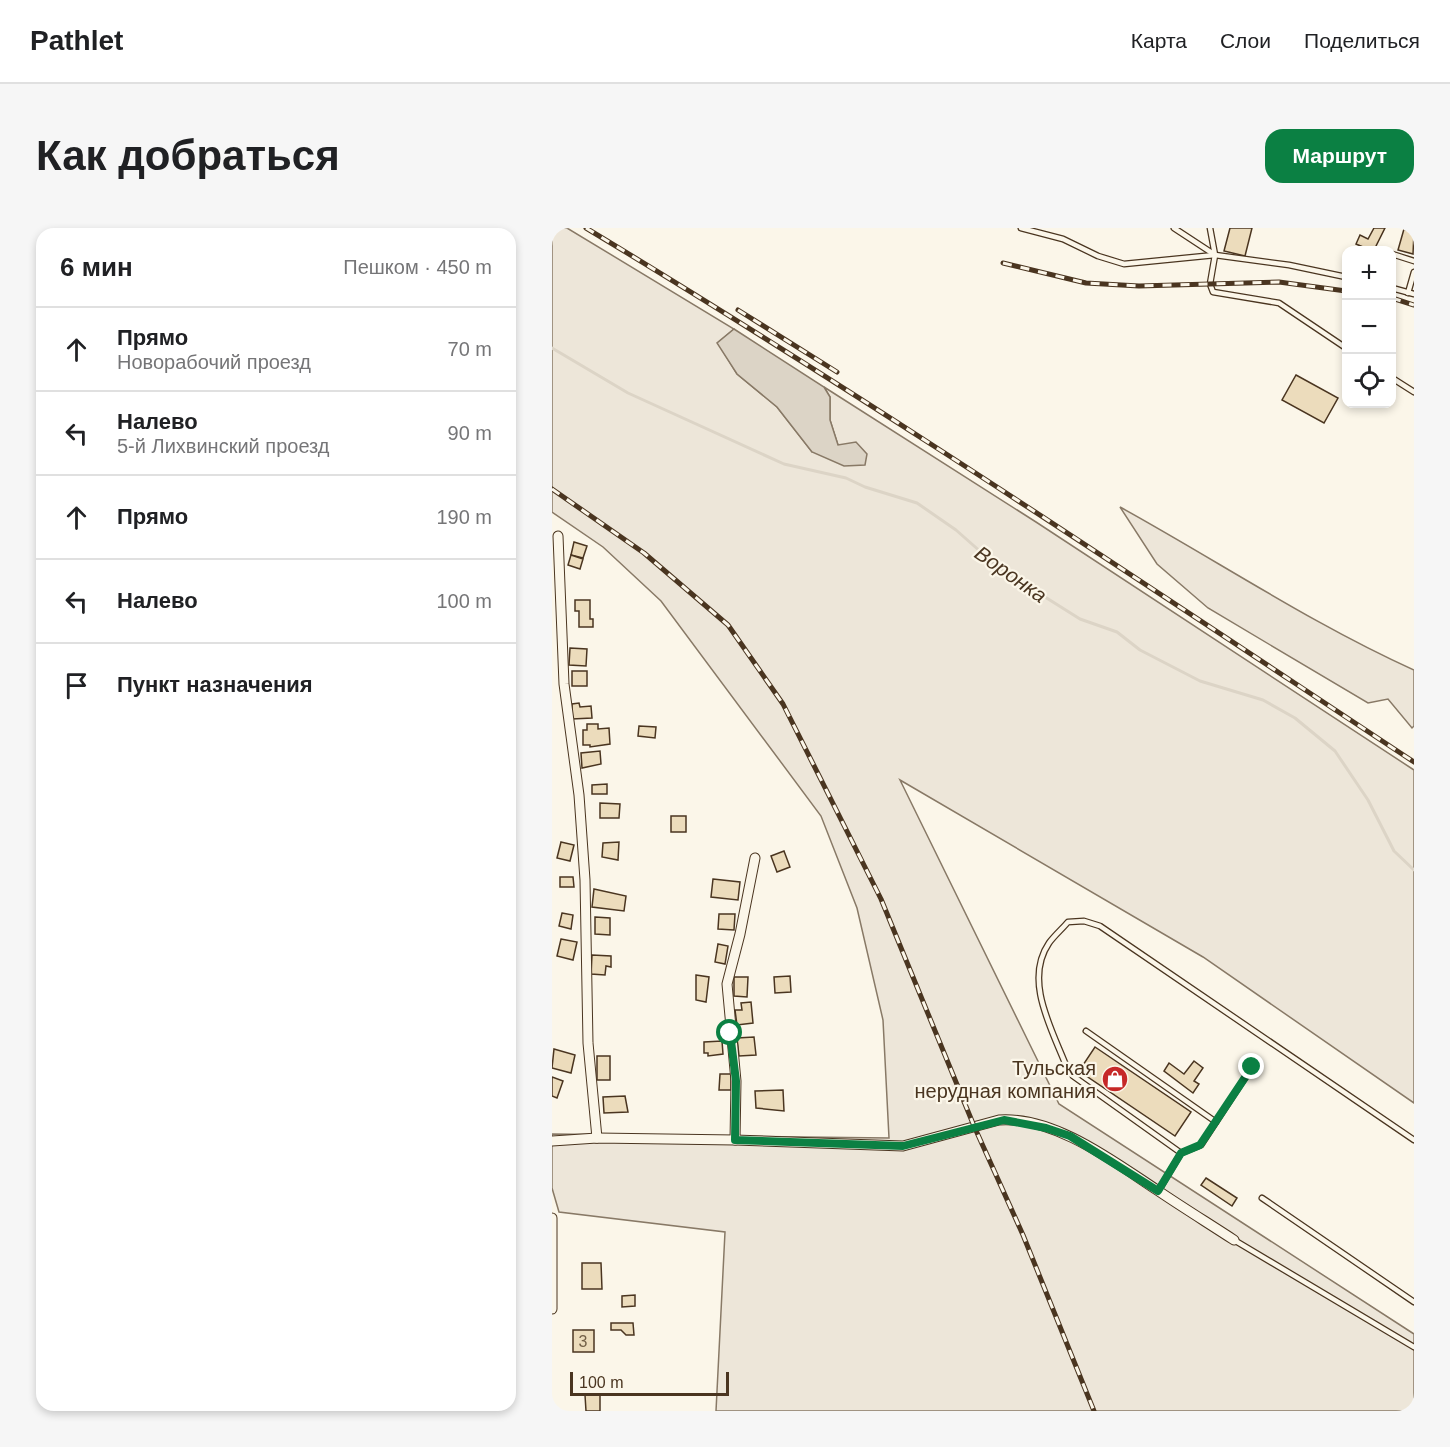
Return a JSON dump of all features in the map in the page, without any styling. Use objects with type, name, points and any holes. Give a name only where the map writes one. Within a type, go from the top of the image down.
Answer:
[{"type":"street","points":[[558,536],[554,555],[566,706],[580,806],[585,880],[588,1043],[597,1138]]},
{"type":"street","points":[[735,1140],[736,1081],[727,984],[740,934],[755,858]]},
{"type":"street","points":[[552,1141],[597,1138],[735,1140],[886,1146],[920,1143],[999,1120],[1013,1121],[1046,1128],[1079,1140],[1234,1240]]},
{"type":"street","points":[[552,1221],[552,1309]]},
{"type":"lane","points":[[1021,228],[1063,239],[1098,256],[1124,264],[1215,255],[1288,265],[1342,276]]},
{"type":"lane","points":[[1174,228],[1215,255]]},
{"type":"lane","points":[[1210,228],[1215,255],[1210,284],[1213,292],[1279,303],[1342,345]]},
{"type":"lane","points":[[1396,255],[1414,261]]},
{"type":"lane","points":[[1408,292],[1414,272]]},
{"type":"lane","points":[[1396,289],[1414,294]]},
{"type":"lane","points":[[1396,381],[1414,392]]},
{"type":"lane","points":[[1181,1153],[1081,1084],[1067,1068],[1041,1003],[1038,981],[1048,945],[1068,922],[1084,921],[1100,926],[1414,1140]]},
{"type":"lane","points":[[1086,1031],[1216,1122]]},
{"type":"lane","points":[[1158,1191],[1181,1153],[1200,1145],[1252,1067]]},
{"type":"lane","points":[[1262,1198],[1414,1302]]},
{"type":"lane","points":[[1234,1240],[1414,1347]]},
{"type":"shaded area","points":[[552,228],[567,228],[734,329],[718,343],[737,374],[777,407],[812,452],[838,445],[830,420],[830,397],[824,387],[1036,522],[1414,770],[1414,1103],[1203,957],[900,780],[1059,1104],[1414,1334],[1414,1411],[716,1411],[725,1232],[559,1212],[552,1188],[552,1134],[889,1138],[883,1020],[857,908],[821,816],[661,601],[603,547],[552,512]]},
{"type":"shaded area","points":[[734,329],[824,387],[830,397],[830,420],[838,445],[856,442],[867,454],[865,465],[844,466],[812,452],[777,407],[737,374],[717,343]]},
{"type":"shaded area","points":[[1120,507],[1339,633],[1414,670],[1414,726],[1412,728],[1388,699],[1368,703],[1208,608],[1157,564]]},
{"type":"building","points":[[1230,228],[1252,228],[1245,256],[1224,251]]},
{"type":"building","points":[[1374,228],[1385,228],[1376,246],[1356,244],[1360,235],[1368,239]]},
{"type":"building","points":[[1404,229],[1414,232],[1413,254],[1398,250]]},
{"type":"building","points":[[1296,375],[1338,398],[1324,423],[1282,400]]},
{"type":"building","points":[[574,542],[587,546],[583,558],[571,555]]},
{"type":"building","points":[[571,555],[583,559],[580,569],[568,565]]},
{"type":"building","points":[[575,600],[590,600],[590,619],[593,619],[593,627],[579,627],[579,611],[575,611]]},
{"type":"building","points":[[570,648],[587,649],[586,666],[569,665]]},
{"type":"building","points":[[572,671],[587,671],[587,686],[572,686]]},
{"type":"building","points":[[579,703],[580,707],[591,706],[592,718],[572,719],[572,704]]},
{"type":"building","points":[[587,724],[598,724],[598,729],[609,728],[610,744],[590,747],[590,745],[583,745],[583,730],[587,730]]},
{"type":"building","points":[[639,726],[656,727],[655,738],[638,736]]},
{"type":"building","points":[[600,751],[601,764],[582,768],[581,753]]},
{"type":"building","points":[[607,784],[607,794],[592,794],[592,785]]},
{"type":"building","points":[[600,803],[620,804],[619,818],[600,818]]},
{"type":"building","points":[[671,816],[686,816],[686,832],[671,832]]},
{"type":"building","points":[[561,842],[574,845],[570,861],[557,858]]},
{"type":"building","points":[[619,842],[618,860],[602,857],[603,843]]},
{"type":"building","points":[[784,851],[790,867],[777,872],[771,856]]},
{"type":"building","points":[[560,877],[573,877],[574,887],[560,887]]},
{"type":"building","points":[[713,879],[740,882],[738,900],[711,897]]},
{"type":"building","points":[[594,889],[626,896],[624,911],[592,907]]},
{"type":"building","points":[[562,913],[573,915],[571,929],[559,926]]},
{"type":"building","points":[[719,914],[735,914],[734,930],[718,929]]},
{"type":"building","points":[[595,917],[610,918],[610,935],[595,934]]},
{"type":"building","points":[[561,939],[577,942],[573,960],[557,956]]},
{"type":"building","points":[[718,944],[728,946],[725,964],[715,962]]},
{"type":"building","points":[[592,955],[611,956],[611,967],[606,966],[605,975],[591,974]]},
{"type":"building","points":[[696,975],[709,977],[706,1002],[696,1000]]},
{"type":"building","points":[[790,976],[791,992],[775,993],[774,977]]},
{"type":"building","points":[[734,977],[748,977],[747,997],[734,996]]},
{"type":"building","points":[[751,1002],[753,1023],[737,1025],[735,1010],[742,1010],[741,1003]]},
{"type":"building","points":[[754,1037],[756,1055],[739,1056],[737,1038]]},
{"type":"building","points":[[722,1041],[723,1054],[708,1056],[708,1053],[704,1053],[704,1042]]},
{"type":"building","points":[[1095,1047],[1191,1112],[1175,1136],[1079,1071]]},
{"type":"building","points":[[554,1049],[575,1055],[571,1073],[552,1068]]},
{"type":"building","points":[[597,1056],[610,1056],[610,1080],[597,1080]]},
{"type":"building","points":[[1194,1061],[1203,1068],[1194,1081],[1199,1084],[1193,1093],[1164,1071],[1169,1063],[1184,1074]]},
{"type":"building","points":[[720,1074],[731,1074],[731,1090],[719,1090]]},
{"type":"building","points":[[552,1077],[563,1081],[557,1098],[552,1096]]},
{"type":"building","points":[[783,1090],[784,1111],[756,1108],[755,1091]]},
{"type":"building","points":[[625,1096],[628,1112],[604,1113],[603,1097]]},
{"type":"building","points":[[1206,1178],[1237,1198],[1232,1206],[1201,1185]]},
{"type":"building","points":[[582,1263],[601,1263],[602,1289],[582,1289]]},
{"type":"building","points":[[635,1295],[635,1306],[622,1307],[622,1296]]},
{"type":"building","points":[[611,1323],[633,1323],[634,1335],[626,1335],[621,1330],[611,1330]]},
{"type":"building","points":[[573,1330],[594,1330],[594,1352],[573,1352]]},
{"type":"building","points":[[585,1395],[600,1395],[600,1411],[586,1411]]},
{"type":"waterway","name":"Воронка","points":[[552,348],[628,393],[784,464],[846,478],[865,487],[917,503],[956,530],[999,568],[1080,619],[1117,632],[1140,650],[1200,681],[1263,700],[1295,718],[1335,751],[1368,800],[1394,851],[1414,870]]},
{"type":"railway","points":[[586,228],[900,424],[1414,762]]},
{"type":"railway","points":[[1003,263],[1086,283],[1139,286],[1279,282],[1342,290]]},
{"type":"railway","points":[[1396,299],[1414,305]]},
{"type":"railway","points":[[738,310],[837,372]]},
{"type":"railway","points":[[552,489],[644,553],[728,625],[783,704],[881,899],[974,1126],[1023,1235],[1094,1411]]},
{"type":"place","name":"Тульская нерудная компания","points":[[1115,1079]]},
{"type":"route","points":[[730,1033],[736,1081],[735,1140],[903,1146],[1004,1120],[1046,1128],[1079,1140],[1158,1191],[1181,1153],[1200,1145],[1252,1067]]}]
